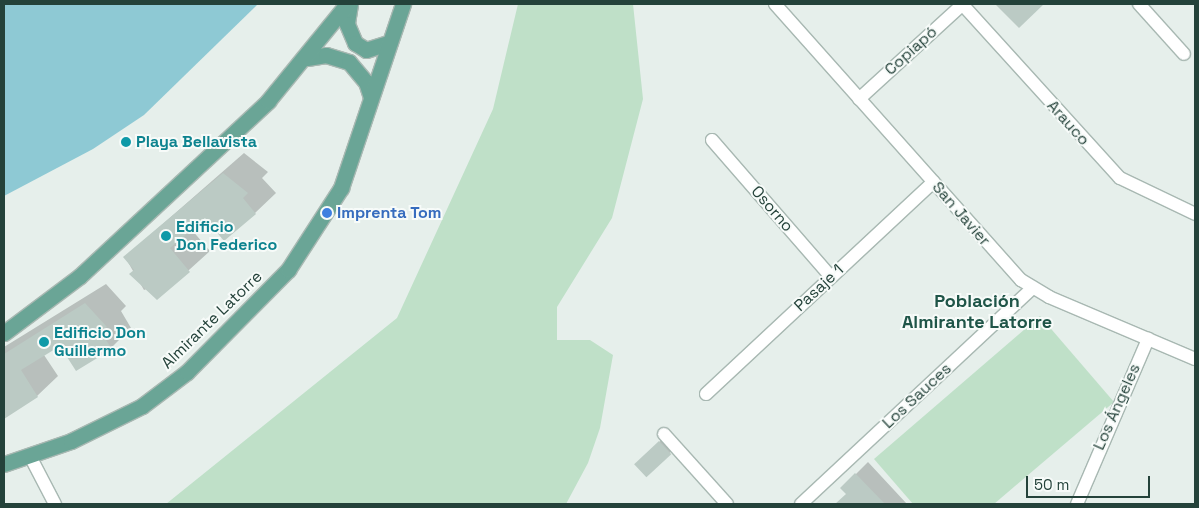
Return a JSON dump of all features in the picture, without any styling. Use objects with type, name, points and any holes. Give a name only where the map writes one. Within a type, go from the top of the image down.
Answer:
[{"type":"main road","points":[[348,4],[347,24],[355,43],[366,50],[390,42]]},
{"type":"main road","points":[[4,333],[80,276],[268,101],[307,58],[348,4]]},
{"type":"main road","name":"Almirante Latorre","points":[[4,464],[30,456],[142,406],[187,372],[288,270],[341,188],[403,4]]},
{"type":"main road","points":[[307,58],[326,55],[349,62],[366,82],[371,97]]},
{"type":"street","name":"San Javier","points":[[775,4],[1010,270],[1034,288],[1195,359]]},
{"type":"street","name":"Copiapó","points":[[859,99],[963,4]]},
{"type":"street","name":"Arauco","points":[[963,4],[1120,178],[1195,214]]},
{"type":"street","points":[[1139,4],[1184,54]]},
{"type":"street","name":"Osorno","points":[[712,140],[832,277]]},
{"type":"street","name":"Pasaje 1","points":[[706,394],[932,182]]},
{"type":"street","name":"Los Sauces","points":[[801,504],[1034,288]]},
{"type":"street","name":"Los Ángeles","points":[[1077,504],[1148,339]]},
{"type":"street","points":[[664,434],[727,504]]},
{"type":"street","points":[[30,456],[55,504]]},
{"type":"green space","points":[[518,4],[633,4],[643,99],[612,218],[557,307],[557,340],[590,340],[613,355],[600,428],[588,463],[566,504],[166,504],[397,318],[493,109]]},
{"type":"green space","points":[[1040,316],[1114,402],[994,504],[913,504],[874,459]]},
{"type":"water","points":[[4,4],[258,4],[144,115],[93,149],[4,196]]},
{"type":"building","points":[[995,4],[1044,4],[1019,28]]},
{"type":"building","name":"Edificio Don Federico","points":[[223,173],[248,193],[243,198],[256,214],[224,241],[205,218],[170,248],[190,272],[157,300],[129,274],[134,270],[123,257]]},
{"type":"building","name":"Edificio Don Guillermo","points":[[85,303],[107,327],[100,331],[112,349],[76,371],[60,346],[21,370],[38,397],[4,419],[4,354]]},
{"type":"building","points":[[659,441],[671,454],[646,477],[634,464]]},
{"type":"building","points":[[855,473],[885,504],[835,504],[846,494],[840,488]]},
{"type":"place","name":"Playa Bellavista","points":[[126,142]]},
{"type":"place","name":"Imprenta Tom","points":[[327,213]]},
{"type":"place","name":"Edificio Don Federico","points":[[166,236]]},
{"type":"place","name":"Edificio Don Guillermo","points":[[44,342]]},
{"type":"district","name":"Población Almirante Latorre","points":[[977,312]]}]
